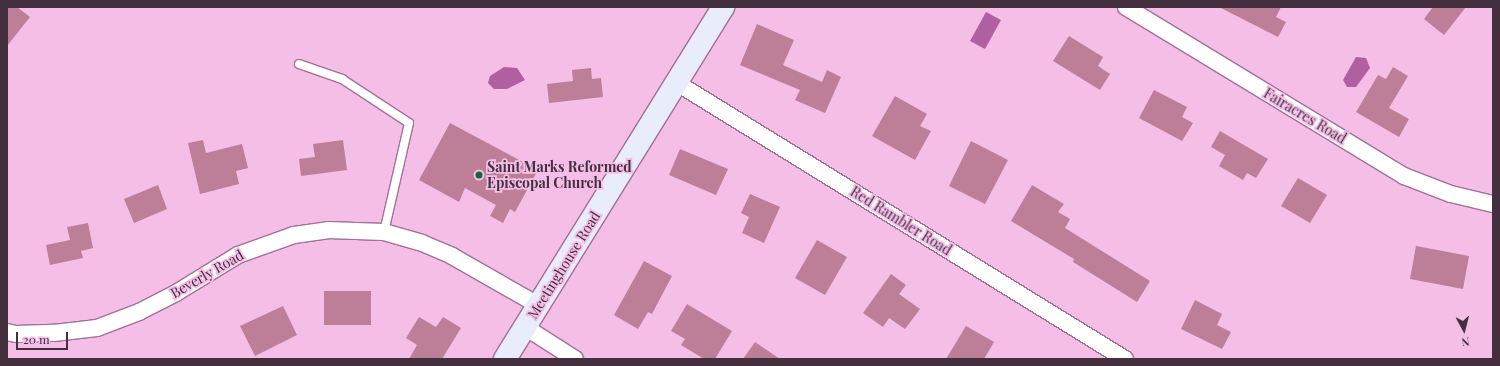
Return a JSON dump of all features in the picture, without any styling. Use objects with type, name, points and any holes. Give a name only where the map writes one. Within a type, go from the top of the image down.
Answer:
[{"type":"street","name":"Meetinghouse Road","points":[[505,359],[723,7]]},
{"type":"street","name":"Fairacres Road","points":[[1126,7],[1404,176],[1451,194],[1493,204]]},
{"type":"street","name":"Red Rambler Road","points":[[677,83],[1125,359]]},
{"type":"street","name":"Beverly Road","points":[[7,332],[16,334],[54,333],[97,328],[139,312],[176,293],[238,255],[264,244],[294,235],[328,230],[384,232],[422,243],[452,256],[538,305]]},
{"type":"street","points":[[525,327],[575,359]]},
{"type":"lane","points":[[299,64],[342,79],[409,123],[384,232]]},
{"type":"shaded area","points":[[986,12],[1001,20],[985,49],[970,41]]},
{"type":"shaded area","points":[[1356,57],[1366,58],[1370,68],[1356,87],[1347,87],[1343,80]]},
{"type":"shaded area","points":[[504,67],[517,68],[525,80],[507,89],[494,89],[488,83],[490,76]]},
{"type":"building","points":[[7,7],[17,7],[30,17],[7,46]]},
{"type":"building","points":[[1219,7],[1281,7],[1276,17],[1286,22],[1278,37]]},
{"type":"building","points":[[1433,7],[1466,7],[1444,35],[1424,19]]},
{"type":"building","points":[[757,24],[794,40],[783,65],[822,82],[827,70],[841,77],[825,113],[795,100],[800,90],[740,65]]},
{"type":"building","points":[[1069,36],[1103,57],[1098,66],[1110,74],[1100,90],[1053,61]]},
{"type":"building","points":[[1393,67],[1408,76],[1389,108],[1409,119],[1399,137],[1356,112],[1378,75],[1386,79]]},
{"type":"building","points":[[591,68],[592,79],[601,78],[603,97],[549,103],[547,84],[573,81],[572,70]]},
{"type":"building","points":[[1154,90],[1187,107],[1182,117],[1193,123],[1182,141],[1139,118]]},
{"type":"building","points":[[895,96],[927,114],[920,126],[931,131],[915,160],[872,136]]},
{"type":"building","name":"Saint Marks Reformed Episcopal Church","points":[[450,123],[538,170],[515,212],[510,209],[503,223],[490,216],[496,205],[465,188],[459,202],[419,180]]},
{"type":"building","points":[[1220,131],[1268,159],[1256,178],[1247,173],[1243,180],[1219,166],[1225,155],[1211,147]]},
{"type":"building","points":[[203,140],[206,153],[242,144],[248,168],[236,171],[239,184],[200,194],[188,143]]},
{"type":"building","points":[[343,140],[347,170],[301,176],[299,159],[315,157],[313,144]]},
{"type":"building","points":[[971,141],[1008,160],[985,204],[949,186]]},
{"type":"building","points":[[680,149],[728,169],[716,195],[669,175]]},
{"type":"building","points":[[1298,178],[1327,195],[1310,223],[1281,206]]},
{"type":"building","points":[[158,185],[167,209],[134,223],[124,199]]},
{"type":"building","points":[[1032,185],[1064,204],[1058,212],[1070,219],[1065,228],[1150,281],[1137,302],[1073,262],[1074,259],[1011,221]]},
{"type":"building","points":[[750,194],[780,207],[764,243],[742,233],[749,217],[741,213]]},
{"type":"building","points":[[88,223],[93,248],[81,251],[83,258],[50,265],[46,245],[70,240],[67,227]]},
{"type":"building","points":[[817,240],[847,257],[825,295],[795,278]]},
{"type":"building","points":[[1416,246],[1469,256],[1463,289],[1410,279]]},
{"type":"building","points":[[644,261],[672,276],[652,314],[648,312],[638,329],[614,315]]},
{"type":"building","points":[[891,274],[906,285],[899,294],[920,309],[905,329],[889,318],[883,327],[863,313]]},
{"type":"building","points":[[324,291],[371,291],[371,325],[324,325]]},
{"type":"building","points":[[1195,300],[1222,314],[1217,325],[1231,332],[1222,349],[1181,329]]},
{"type":"building","points":[[687,304],[732,331],[715,359],[704,359],[681,345],[685,339],[671,331]]},
{"type":"building","points":[[283,306],[297,335],[255,356],[240,326]]},
{"type":"building","points":[[419,317],[436,327],[443,317],[461,328],[442,359],[409,359],[417,345],[406,338]]},
{"type":"building","points":[[966,326],[994,342],[984,359],[946,359]]},
{"type":"building","points":[[755,342],[780,359],[743,359]]},
{"type":"place","name":"Saint Marks Reformed Episcopal Church","points":[[479,175]]}]
